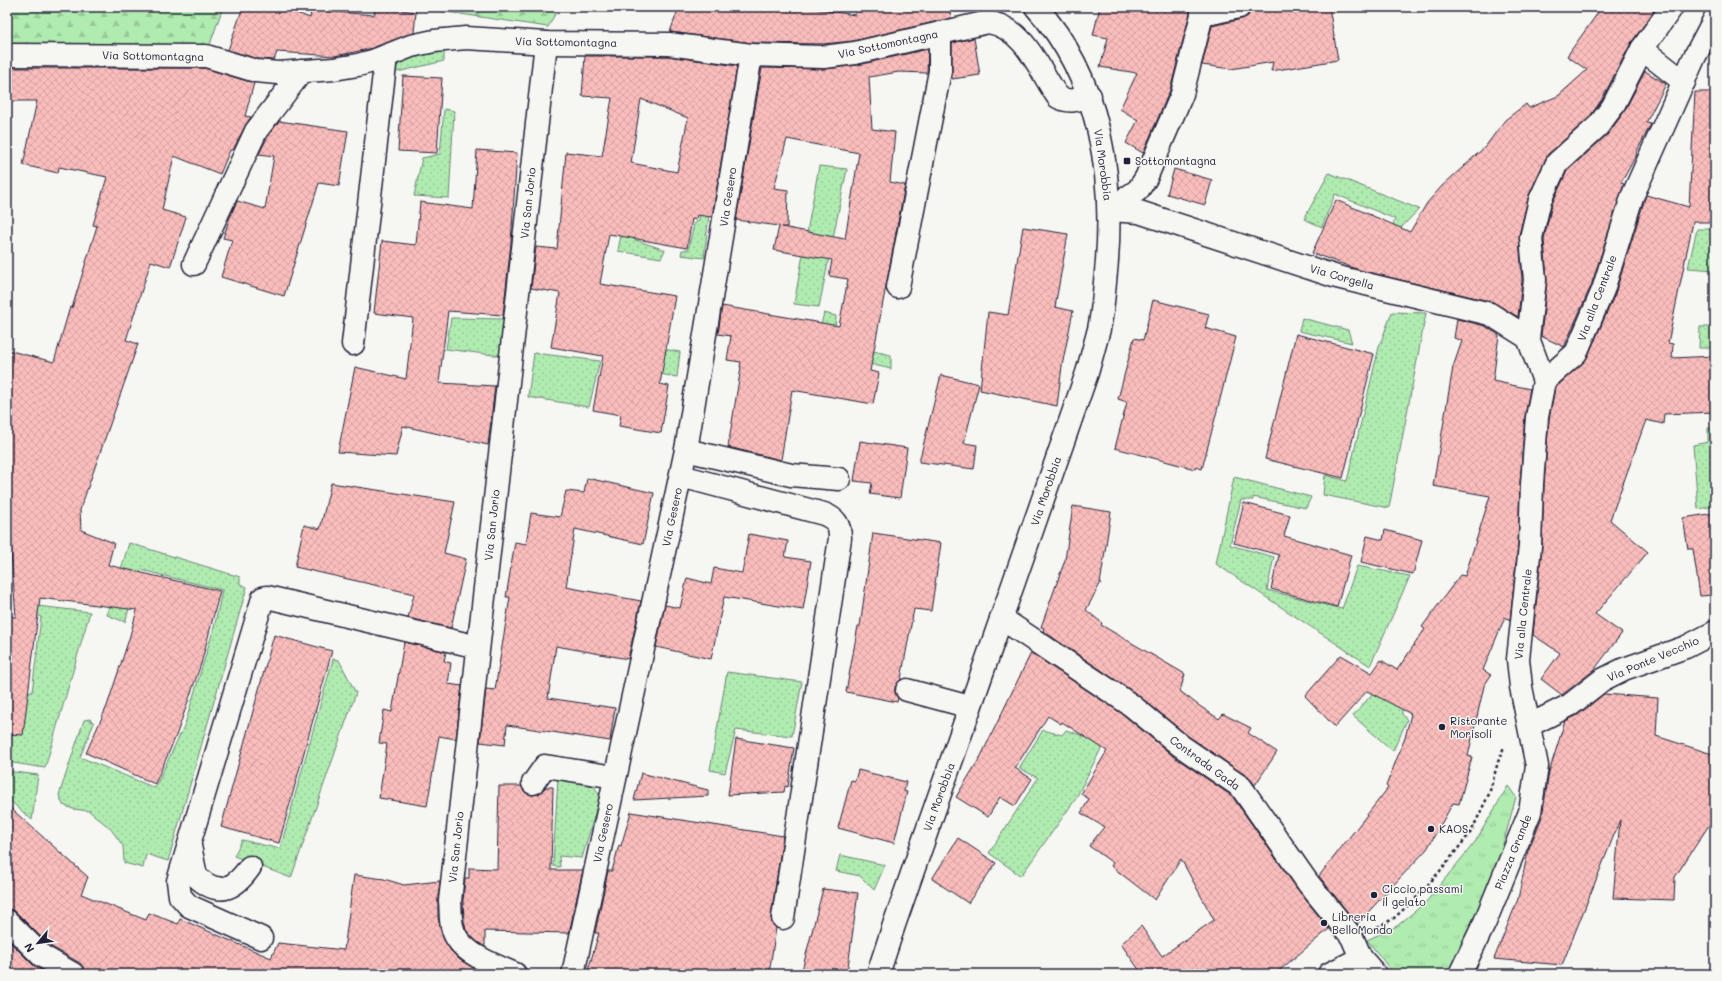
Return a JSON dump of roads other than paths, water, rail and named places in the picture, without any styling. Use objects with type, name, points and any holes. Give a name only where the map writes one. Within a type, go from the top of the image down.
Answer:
[{"type":"street","name":"Via Morobbia","points":[[878,974],[1087,373],[1099,328],[1108,252],[1109,210],[1108,182],[1103,154],[1090,96],[1080,72],[1061,39],[1036,7]]},
{"type":"street","points":[[1109,210],[1138,190],[1146,178],[1182,94],[1202,11],[1240,7]]},
{"type":"street","points":[[1544,381],[1528,338],[1535,280],[1531,238],[1540,200],[1557,164],[1598,126],[1612,106],[1642,49],[1672,7]]},
{"type":"street","name":"Via alla Centrale","points":[[1530,725],[1521,688],[1518,659],[1530,546],[1532,484],[1537,417],[1544,381],[1576,352],[1603,290],[1632,197],[1684,82],[1715,18]]},
{"type":"street","name":"Via Sottomontagna","points":[[7,55],[206,56],[256,71],[278,72],[358,65],[411,46],[434,41],[466,38],[546,43],[669,44],[751,55],[824,57],[855,53],[978,23],[988,22],[997,23],[1010,30],[1025,46],[1058,97],[1065,101],[1075,101],[1090,96]]},
{"type":"street","points":[[898,287],[940,71],[940,33]]},
{"type":"street","name":"Via San Jorio","points":[[515,974],[488,962],[468,950],[460,943],[452,926],[450,901],[546,43]]},
{"type":"street","points":[[1642,49],[1684,82]]},
{"type":"street","name":"Via Gesero","points":[[573,974],[681,476],[751,55]]},
{"type":"street","points":[[353,344],[386,56]]},
{"type":"street","points":[[194,264],[256,131],[302,71]]},
{"type":"street","name":"Via Corgella","points":[[1109,210],[1139,212],[1337,277],[1490,314],[1528,338]]},
{"type":"street","points":[[686,450],[790,474],[839,479]]},
{"type":"street","points":[[681,476],[824,514],[836,522],[840,528],[840,538],[783,918]]},
{"type":"street","points":[[260,938],[195,910],[184,902],[178,889],[178,881],[263,598],[267,597],[478,647]]},
{"type":"street","name":"Contrada Gada","points":[[1001,618],[1131,705],[1181,746],[1241,787],[1308,883],[1352,937],[1361,958],[1374,974]]},
{"type":"street","name":"Via Ponte Vecchio","points":[[1530,725],[1570,705],[1602,680],[1624,669],[1686,647],[1715,632]]},
{"type":"street","points":[[907,690],[970,707]]},
{"type":"street","name":"Piazza Grande","points":[[1460,974],[1485,922],[1530,812],[1537,766],[1530,725]]},
{"type":"street","points":[[533,783],[545,766],[616,777]]},
{"type":"street","points":[[190,841],[196,876],[212,888],[219,890],[228,888],[243,878],[250,867]]},
{"type":"street","points":[[7,920],[42,956],[73,974]]},
{"type":"street","points":[[1329,974],[1361,958]]},
{"type":"place","name":"Sottomontagna","points":[[1127,161]]},
{"type":"place","name":"Ristorante Morisoli","points":[[1442,727]]},
{"type":"place","name":"KAOS","points":[[1431,829]]},
{"type":"place","name":"Ciccio passami il gelato","points":[[1374,895]]},
{"type":"place","name":"Libreria BelloMondo","points":[[1324,923]]}]
